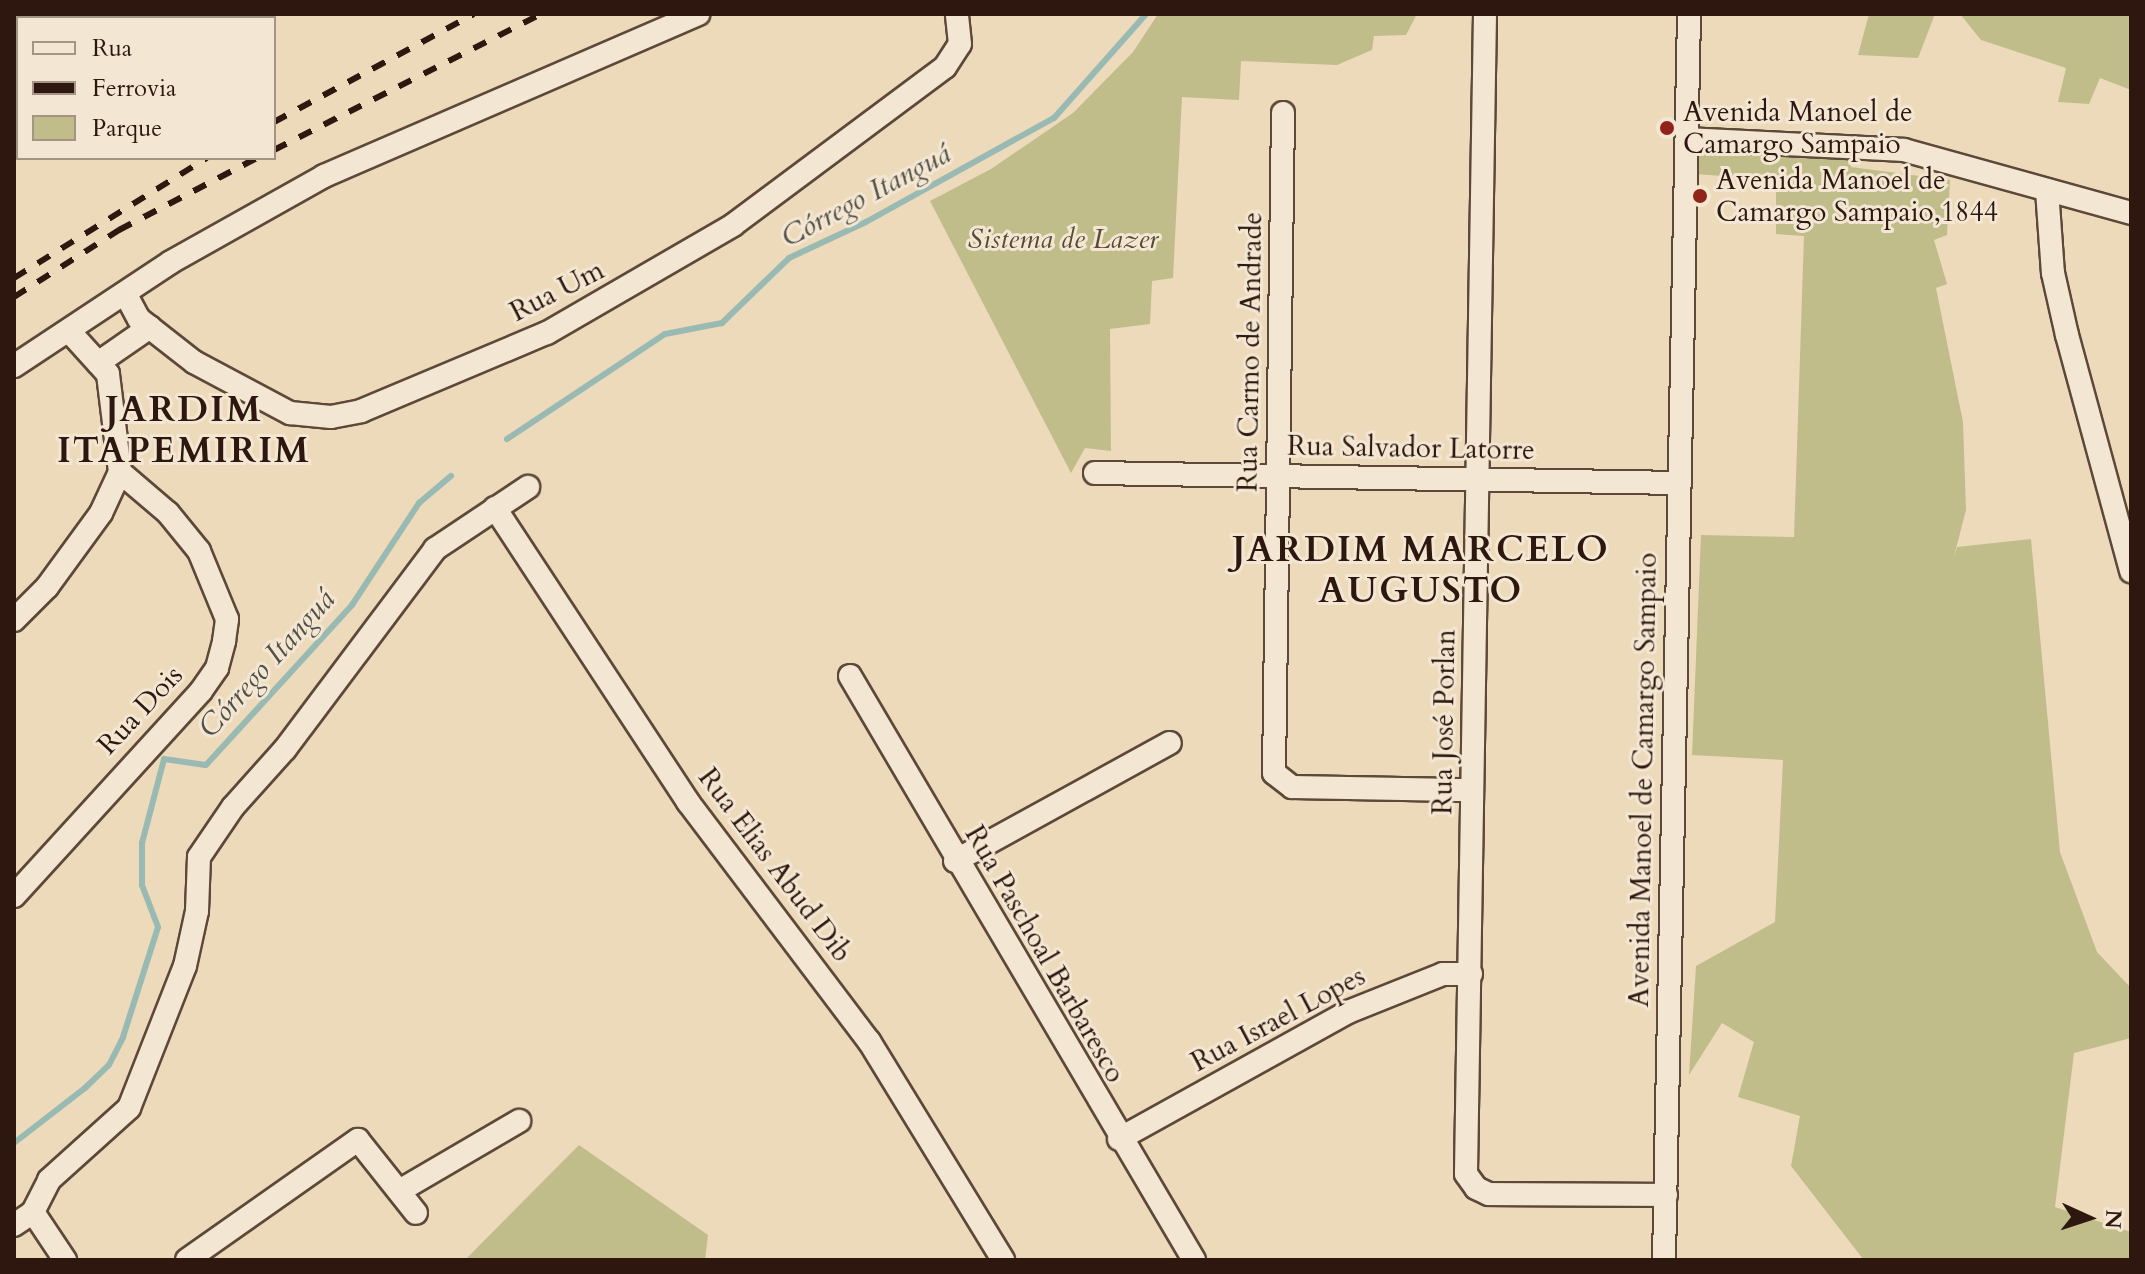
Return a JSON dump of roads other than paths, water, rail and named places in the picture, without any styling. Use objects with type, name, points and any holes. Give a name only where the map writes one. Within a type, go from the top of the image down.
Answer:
[{"type":"street","points":[[14,366],[247,216],[324,176],[699,14]]},
{"type":"street","name":"Rua Um","points":[[125,293],[150,327],[194,362],[290,413],[331,417],[361,411],[547,333],[733,225],[945,67],[960,44],[957,14]]},
{"type":"street","name":"Rua José Porlan","points":[[1485,14],[1480,478],[1466,1174],[1476,1188],[1489,1194],[1666,1195]]},
{"type":"street","name":"Avenida Manoel de Camargo Sampaio","points":[[1664,1260],[1689,14]]},
{"type":"street","name":"Rua Carmo de Andrade","points":[[1283,113],[1274,773],[1281,782],[1292,787],[1472,790]]},
{"type":"street","points":[[1687,139],[1904,150],[2131,213]]},
{"type":"street","points":[[2047,190],[2053,273],[2063,320],[2131,571]]},
{"type":"street","points":[[98,363],[150,327]]},
{"type":"street","points":[[14,620],[47,587],[101,513],[120,472],[108,374],[69,331]]},
{"type":"street","name":"Rua Dois","points":[[14,896],[201,691],[217,668],[224,641],[227,619],[199,551],[168,513],[120,472]]},
{"type":"street","name":"Rua Salvador Latorre","points":[[1095,473],[1678,483]]},
{"type":"street","points":[[14,1225],[33,1212],[49,1180],[129,1108],[185,966],[197,911],[199,857],[224,819],[285,749],[435,549],[528,487]]},
{"type":"street","name":"Rua Elias Abud Dib","points":[[495,508],[688,802],[869,1041],[1003,1260]]},
{"type":"street","name":"Rua Paschoal Barbaresco","points":[[850,676],[955,861],[1194,1260]]},
{"type":"street","points":[[955,861],[1170,743]]},
{"type":"street","name":"Rua Israel Lopes","points":[[1119,1139],[1348,1012],[1443,974],[1471,974]]},
{"type":"street","points":[[401,1190],[519,1121]]},
{"type":"street","points":[[187,1260],[358,1140],[401,1190],[416,1213]]},
{"type":"street","points":[[33,1212],[65,1260]]},
{"type":"waterway","name":"Córrego Itanguá","points":[[507,439],[665,334],[722,323],[789,258],[866,222],[1054,118],[1146,14]]},
{"type":"waterway","name":"Córrego Itanguá","points":[[14,1143],[85,1088],[109,1065],[123,1037],[158,927],[142,885],[142,843],[164,759],[206,765],[352,605],[419,503],[451,476]]},
{"type":"railway","points":[[276,121],[474,14]]},
{"type":"railway","points":[[276,149],[541,14]]},
{"type":"railway","points":[[14,278],[204,160]]},
{"type":"railway","points":[[14,297],[119,230],[253,160]]},
{"type":"place","name":"Avenida Manoel de Camargo Sampaio","points":[[1667,128]]},
{"type":"place","name":"Avenida Manoel de Camargo Sampaio,1844","points":[[1700,196]]},
{"type":"district","name":"JARDIM ITAPEMIRIM","points":[[184,430]]},
{"type":"district","name":"JARDIM MARCELO AUGUSTO","points":[[1421,570]]},
{"type":"park label","name":"Sistema de Lazer","points":[[1063,239]]}]
